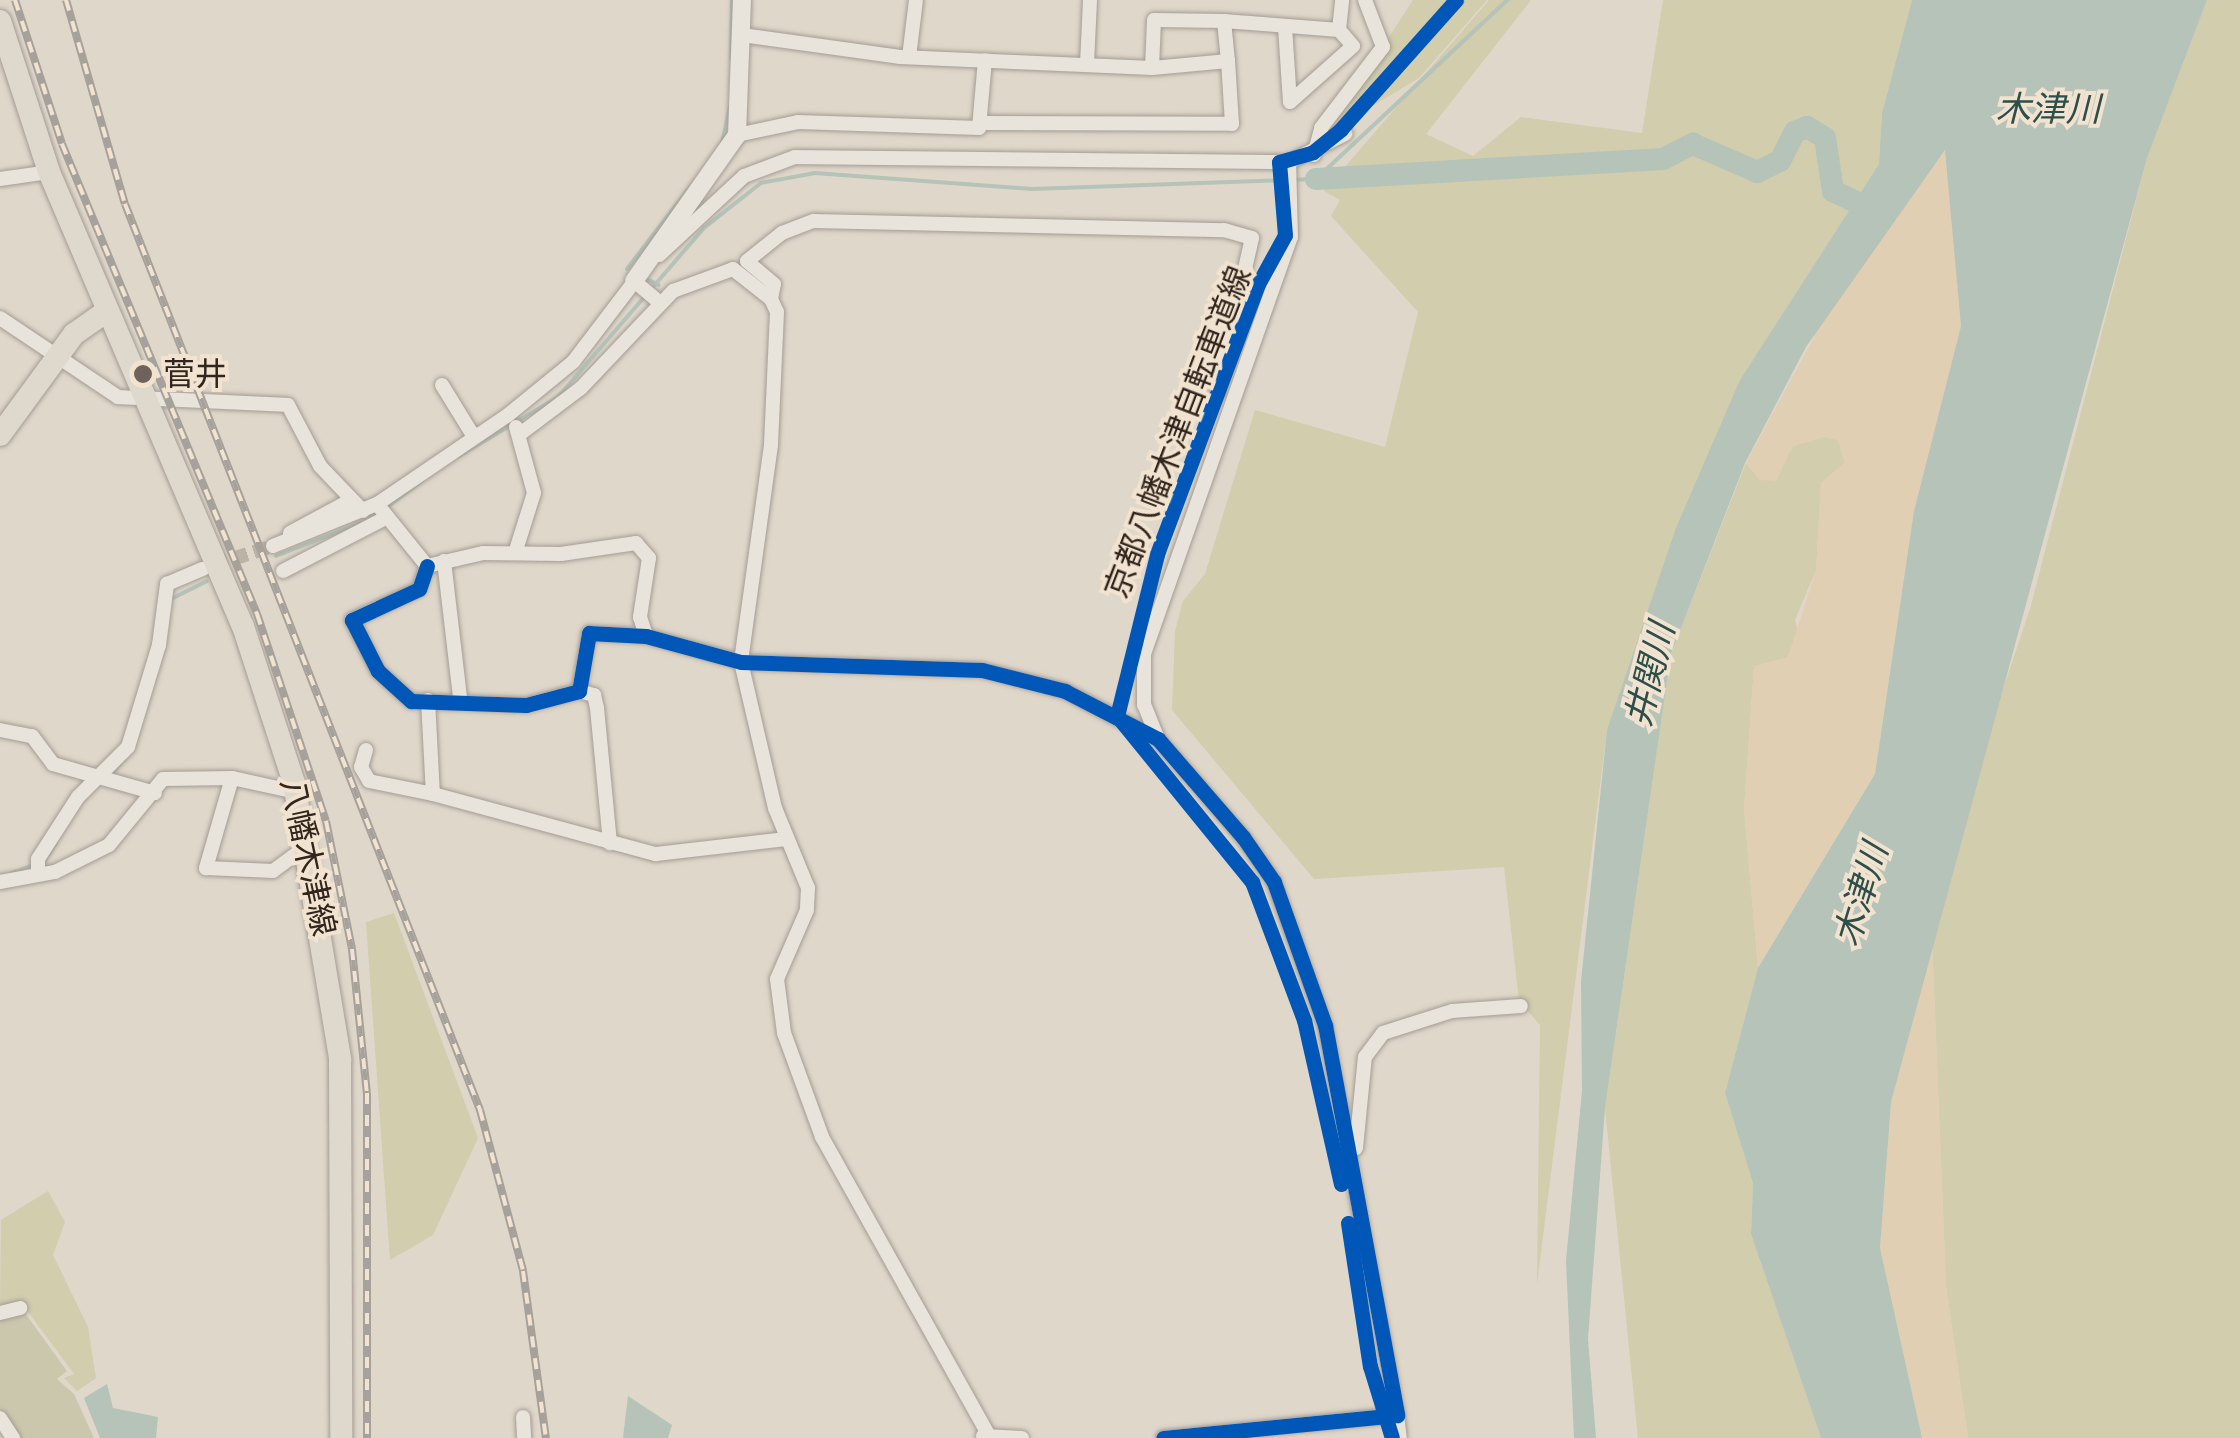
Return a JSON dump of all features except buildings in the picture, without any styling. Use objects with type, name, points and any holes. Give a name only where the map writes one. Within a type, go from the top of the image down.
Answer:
[{"type":"main road","name":"八幡木津線","points":[[0,21],[49,172],[249,643],[296,792],[308,845],[340,1059],[341,1438]]},
{"type":"main road","points":[[0,435],[86,321],[107,311]]},
{"type":"street","points":[[284,571],[378,511],[474,437],[515,425],[604,366],[737,135],[742,0]]},
{"type":"street","points":[[909,58],[916,0]]},
{"type":"street","points":[[1087,64],[1090,0]]},
{"type":"street","points":[[1339,30],[1342,0]]},
{"type":"street","points":[[1314,155],[1322,128],[1384,47],[1366,0]]},
{"type":"street","points":[[1152,68],[1154,20],[1224,21],[1339,30],[1353,46],[1290,102],[1286,26]]},
{"type":"street","points":[[737,135],[798,122],[1232,124],[1224,21]]},
{"type":"street","points":[[742,35],[909,58],[1152,68],[1228,61]]},
{"type":"street","points":[[983,123],[986,60]]},
{"type":"street","points":[[515,425],[647,291],[744,176],[795,157],[1289,164],[1314,155],[1345,134]]},
{"type":"street","points":[[1289,164],[1291,237],[1144,654],[1144,705],[1158,739],[1274,882],[1325,1024],[1354,1156],[1400,1438]]},
{"type":"street","points":[[0,179],[49,172]]},
{"type":"street","points":[[771,298],[774,284],[748,262],[782,233],[814,221],[1224,230],[1252,238],[1217,392]]},
{"type":"street","points":[[647,291],[719,268],[733,268],[771,298],[777,312],[771,446],[741,662],[786,839],[808,898],[776,980],[792,1065],[822,1137],[984,1436],[1022,1438]]},
{"type":"street","points":[[0,318],[118,397],[288,405],[320,466],[351,500],[378,511],[427,566]]},
{"type":"street","points":[[442,385],[474,437]]},
{"type":"street","points":[[515,425],[534,493],[516,550]]},
{"type":"street","points":[[351,500],[272,542],[378,511]]},
{"type":"street","points":[[427,566],[516,550],[561,554],[636,542],[649,558],[640,617],[646,636]]},
{"type":"street","points":[[444,561],[460,698]]},
{"type":"street","points":[[427,566],[418,588],[352,620],[378,672],[403,698],[460,698],[526,705],[579,691],[594,695],[610,842]]},
{"type":"street","points":[[38,865],[109,778],[128,746],[158,645],[167,584],[203,568]]},
{"type":"street","points":[[579,691],[589,633],[646,636],[741,662],[936,665],[1026,678],[1158,739]]},
{"type":"street","points":[[428,700],[433,794]]},
{"type":"street","points":[[0,730],[32,736],[53,764],[155,793]]},
{"type":"street","points":[[366,750],[361,768],[368,781],[675,856],[786,839]]},
{"type":"street","points":[[232,778],[206,868],[273,871],[308,845]]},
{"type":"street","points":[[0,882],[38,865],[110,846],[163,779],[232,778],[296,792]]},
{"type":"street","points":[[1354,1156],[1364,1057],[1383,1034],[1452,1012],[1521,1006]]},
{"type":"street","points":[[0,1313],[20,1308]]},
{"type":"street","points":[[1163,1438],[1397,1415]]},
{"type":"street","points":[[0,1418],[13,1438]]},
{"type":"street","points":[[523,1418],[524,1438]]},
{"type":"shaded area","points":[[1413,0],[1487,0],[1419,78],[1326,134]]},
{"type":"shaded area","points":[[1489,0],[1531,0],[1426,134],[1473,156],[1521,117],[1642,133],[1663,0],[1912,0],[1882,113],[1879,164],[1740,380],[1607,730],[1537,1284],[1540,1025],[1519,1001],[1504,867],[1314,879],[1172,710],[1175,631],[1183,601],[1205,574],[1255,410],[1385,447],[1418,312],[1331,216],[1340,200],[1324,191]]},
{"type":"shaded area","points":[[2207,0],[2240,0],[2240,1438],[1968,1438],[1946,1286],[1932,939],[1972,781],[2030,609],[2147,158]]},
{"type":"shaded area","points":[[1824,437],[1838,440],[1845,463],[1821,483],[1816,570],[1795,620],[1798,632],[1787,658],[1754,667],[1744,809],[1758,968],[1725,1093],[1753,1183],[1751,1234],[1821,1438],[1638,1438],[1605,1108],[1671,654],[1746,463],[1760,480],[1793,446]]},
{"type":"shaded area","points":[[394,913],[478,1138],[433,1235],[390,1260],[366,922]]},
{"type":"shaded area","points":[[48,1191],[65,1222],[53,1255],[88,1327],[96,1378],[77,1391],[64,1378],[74,1374],[26,1309],[0,1309],[1,1220]]},
{"type":"shaded area","points":[[22,1309],[67,1371],[57,1379],[74,1394],[94,1438],[19,1438],[0,1409],[0,1315]]},
{"type":"sand","points":[[1946,149],[1961,326],[1914,511],[1875,774],[1758,968],[1744,809],[1754,666],[1788,657],[1816,570],[1821,483],[1845,462],[1838,440],[1824,437],[1793,446],[1776,481],[1760,480],[1746,463],[1839,291]]},
{"type":"sand","points":[[1932,939],[1946,1286],[1968,1438],[1922,1438],[1880,1248],[1891,1102]]},
{"type":"water","name":"木津川","points":[[1912,0],[2207,0],[2147,158],[1891,1102],[1880,1248],[1922,1438],[1821,1438],[1751,1234],[1753,1183],[1725,1093],[1758,968],[1875,774],[1914,511],[1961,326],[1945,150],[1806,347],[1745,463],[1671,654],[1605,1108],[1588,1339],[1596,1438],[1574,1438],[1566,1261],[1582,1091],[1581,981],[1607,730],[1676,528],[1740,380],[1879,164],[1882,113]]},
{"type":"water","points":[[107,1384],[113,1408],[158,1417],[156,1438],[100,1438],[84,1398]]},
{"type":"water","points":[[628,1396],[672,1425],[668,1438],[623,1438]]},
{"type":"waterway","points":[[731,59],[732,0]]},
{"type":"waterway","points":[[459,456],[558,397],[704,228],[761,183],[815,173],[1032,189],[1316,179],[1507,0]]},
{"type":"waterway","points":[[722,143],[729,109]]},
{"type":"waterway","points":[[1316,179],[1663,159],[1693,144],[1757,172],[1780,161],[1795,132],[1807,127],[1825,138],[1833,191],[1873,210]]},
{"type":"waterway","points":[[627,269],[690,187]]},
{"type":"waterway","points":[[647,279],[659,285]]},
{"type":"waterway","points":[[386,508],[422,481]]},
{"type":"waterway","points":[[276,556],[361,523]]},
{"type":"waterway","points":[[171,599],[207,581]]},
{"type":"waterway","points":[[111,775],[124,759]]},
{"type":"waterway","points":[[42,864],[56,843]]},
{"type":"waterway","points":[[4,876],[32,865]]},
{"type":"tunnel","points":[[214,565],[273,546]]},
{"type":"railway","points":[[15,0],[62,144],[257,614],[326,821],[352,949],[367,1093],[367,1438]]},
{"type":"railway","points":[[66,0],[125,204],[480,1110],[523,1271],[546,1438]]},
{"type":"cycle path","name":"京都八幡木津自転車道線","points":[[1341,1184],[1304,1020],[1252,882],[1117,716],[1157,554],[1257,286],[1285,235],[1279,162],[1313,152],[1341,129],[1456,0]]},
{"type":"cycle path","points":[[427,566],[419,589],[352,620],[378,671],[411,701],[526,705],[579,691],[589,633],[646,636],[741,662],[982,670],[1065,691],[1158,739],[1243,837],[1274,882],[1325,1025],[1397,1415],[1163,1438]]},
{"type":"cycle path","points":[[1348,1223],[1370,1366],[1392,1438]]},
{"type":"place","name":"菅井","points":[[143,374]]},
{"type":"water label","name":"井関川","points":[[1651,675]]}]
